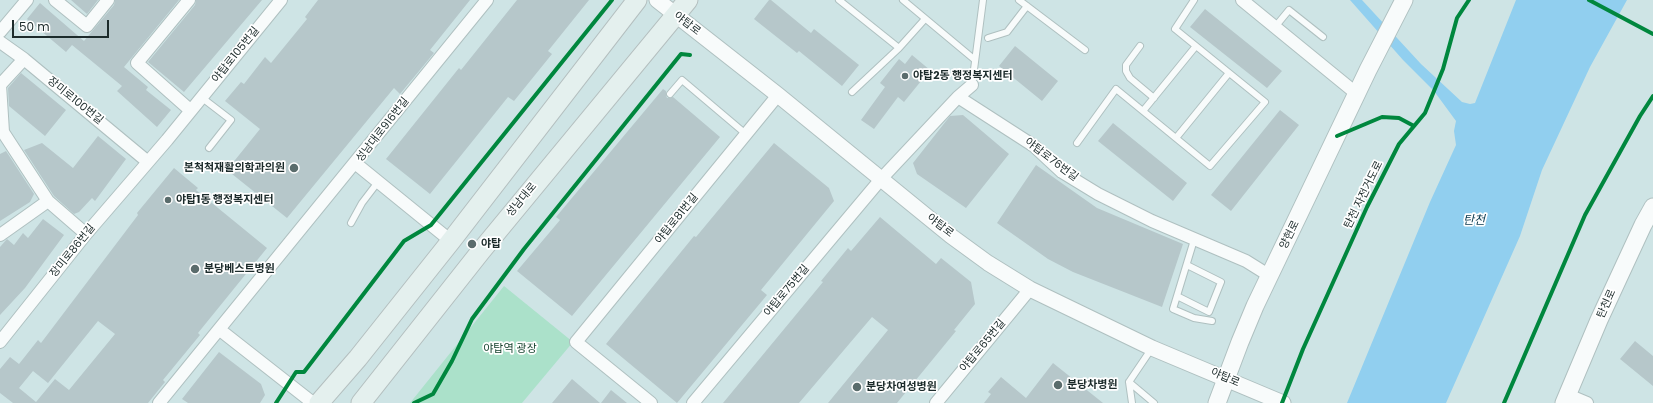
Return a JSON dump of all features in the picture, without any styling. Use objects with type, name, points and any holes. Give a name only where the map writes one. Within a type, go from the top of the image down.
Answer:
[{"type":"main road","points":[[319,403],[358,358],[451,241],[637,0]]},
{"type":"main road","name":"성남대로","points":[[361,403],[481,251],[688,0]]},
{"type":"main road","name":"양현로","points":[[1218,403],[1240,342],[1270,276],[1368,70],[1404,0]]},
{"type":"main road","name":"탄천로","points":[[1566,399],[1599,320],[1643,225],[1653,207]]},
{"type":"street","points":[[0,32],[27,0]]},
{"type":"street","points":[[55,0],[87,26],[108,0]]},
{"type":"street","points":[[189,0],[137,63],[190,110]]},
{"type":"street","name":"야탑로105번길","points":[[148,162],[281,0]]},
{"type":"street","name":"성남대로916번길","points":[[451,241],[355,163],[487,0]]},
{"type":"street","name":"야탑로","points":[[657,0],[778,95],[951,236],[988,263],[1030,289],[1152,348],[1283,403]]},
{"type":"street","points":[[1242,0],[1357,94]]},
{"type":"street","name":"장미로100번길","points":[[0,42],[24,59],[148,162]]},
{"type":"street","points":[[24,59],[0,85],[2,132],[48,201],[86,234]]},
{"type":"street","points":[[881,179],[958,97],[972,85]]},
{"type":"street","name":"야탑로81번길","points":[[651,403],[576,342],[778,95]]},
{"type":"street","name":"야탑로76번길","points":[[958,97],[1034,146],[1062,172],[1098,194],[1152,221],[1246,261],[1270,276]]},
{"type":"street","name":"장미로86번길","points":[[0,342],[86,234],[148,162]]},
{"type":"street","points":[[159,403],[355,163]]},
{"type":"street","name":"야탑로75번길","points":[[693,403],[881,179]]},
{"type":"street","points":[[0,235],[48,201]]},
{"type":"street","name":"야탑로65번길","points":[[936,403],[1030,289]]},
{"type":"street","points":[[220,330],[314,403]]},
{"type":"street","points":[[1566,399],[1587,403]]},
{"type":"lane","points":[[839,0],[899,48]]},
{"type":"lane","points":[[903,0],[975,60]]},
{"type":"lane","points":[[972,85],[984,0]]},
{"type":"lane","points":[[1019,0],[1085,50]]},
{"type":"lane","points":[[1077,143],[1116,89],[1210,166],[1265,102],[1175,29],[1194,0]]},
{"type":"lane","points":[[988,38],[1006,32],[1027,6]]},
{"type":"lane","points":[[1275,27],[1289,10],[1324,36]]},
{"type":"lane","points":[[852,92],[899,48],[925,19]]},
{"type":"lane","points":[[1140,46],[1126,65],[1126,71],[1130,78],[1154,98]]},
{"type":"lane","points":[[1143,111],[1196,46]]},
{"type":"lane","points":[[1176,138],[1229,73]]},
{"type":"lane","points":[[670,94],[682,80],[747,134]]},
{"type":"lane","points":[[201,98],[231,120],[209,148]]},
{"type":"lane","points":[[351,223],[362,203],[378,182]]},
{"type":"lane","points":[[1194,240],[1173,309],[1194,318],[1212,321]]},
{"type":"lane","points":[[1177,296],[1209,312],[1221,282],[1187,265]]},
{"type":"lane","points":[[1132,403],[1129,382],[1152,348]]},
{"type":"lane","points":[[1129,382],[1154,403]]},
{"type":"green space","name":"야탑역 광장","points":[[504,286],[573,342],[522,403],[410,403]]},
{"type":"water","name":"탄천","points":[[1350,0],[1362,0],[1421,64],[1462,102],[1470,104],[1475,103],[1516,0],[1627,0],[1590,67],[1542,170],[1520,236],[1446,403],[1347,403],[1430,202],[1456,145],[1454,131],[1456,121],[1434,91],[1403,60]]},
{"type":"building","points":[[71,0],[98,0],[87,14]]},
{"type":"building","points":[[115,0],[179,0],[124,67],[148,87],[146,90],[171,110],[157,127],[117,91],[122,86],[72,45],[66,52],[27,19],[40,3],[84,41],[114,5]]},
{"type":"building","points":[[196,0],[262,0],[184,92],[148,62],[195,5]]},
{"type":"building","points":[[318,0],[470,0],[430,50],[434,53],[400,94],[394,88],[287,218],[227,170],[260,129],[225,101],[241,82],[244,84],[265,57],[271,63],[307,19],[305,17]]},
{"type":"building","points":[[517,0],[589,0],[548,51],[552,54],[514,101],[508,97],[430,194],[386,159],[459,68],[461,70]]},
{"type":"building","points":[[769,0],[771,0],[811,33],[814,29],[859,65],[842,86],[799,51],[797,53],[754,19]]},
{"type":"building","points":[[1205,9],[1282,71],[1267,88],[1190,27]]},
{"type":"building","points":[[1015,46],[1058,81],[1042,101],[999,66]]},
{"type":"building","name":"야탑2동 행정복지센터","points":[[912,55],[930,70],[904,102],[898,97],[874,129],[861,120],[885,87],[880,83],[899,59],[905,64]]},
{"type":"building","points":[[21,73],[66,110],[45,136],[9,106],[8,88]]},
{"type":"building","points":[[663,89],[666,91],[667,98],[673,97],[720,137],[572,316],[517,271],[560,220],[556,217]]},
{"type":"building","points":[[1280,110],[1299,125],[1231,211],[1211,195]]},
{"type":"building","points":[[963,115],[1009,154],[966,208],[917,174],[913,163],[950,116]]},
{"type":"building","points":[[1113,123],[1187,183],[1173,201],[1098,141]]},
{"type":"building","points":[[98,136],[126,159],[95,201],[92,198],[79,212],[74,214],[54,196],[24,150],[42,143],[73,168]]},
{"type":"building","points":[[774,143],[829,188],[834,201],[761,290],[767,295],[677,403],[606,344],[694,236],[696,237]]},
{"type":"building","points":[[6,151],[34,194],[30,202],[0,221],[0,154]]},
{"type":"building","points":[[1036,165],[1097,208],[1183,244],[1162,307],[1073,272],[1048,259],[997,223]]},
{"type":"building","points":[[174,168],[198,188],[196,190],[267,248],[198,333],[200,335],[163,380],[165,382],[148,403],[13,403],[0,393],[0,369],[10,357],[19,364],[38,340],[41,343],[138,215],[137,213]],"holes":[[[98,321],[115,334],[69,390],[55,379],[36,402],[19,388],[33,371],[48,383]]]},
{"type":"building","points":[[880,217],[936,264],[941,258],[971,282],[975,304],[954,330],[956,331],[897,403],[828,403],[888,330],[872,317],[799,403],[723,403],[823,282],[821,281],[848,248],[851,251]]},
{"type":"building","points":[[43,219],[64,235],[25,288],[0,315],[0,247],[7,239],[14,245],[23,233],[28,238]]},
{"type":"building","points":[[1635,341],[1653,356],[1653,386],[1620,359]]},
{"type":"building","points":[[219,352],[261,384],[265,395],[260,403],[188,403],[182,399]]},
{"type":"building","name":"분당차병원","points":[[1053,363],[1103,403],[984,403],[991,394],[988,392],[1001,377],[1026,398]]},
{"type":"building","points":[[572,379],[600,403],[552,403]]},
{"type":"building","points":[[611,390],[627,403],[601,403]]},
{"type":"cycle path","points":[[276,403],[296,372],[304,372],[404,241],[431,225],[612,0]]},
{"type":"cycle path","name":"탄천 자전거도로","points":[[1282,403],[1303,349],[1367,207],[1399,144],[1425,113],[1443,69],[1457,18],[1469,0]]},
{"type":"cycle path","points":[[1589,0],[1653,34]]},
{"type":"cycle path","points":[[414,403],[433,394],[452,361],[472,319],[524,249],[681,54],[690,55]]},
{"type":"cycle path","points":[[1504,403],[1585,215],[1640,116],[1653,96]]},
{"type":"cycle path","points":[[1337,136],[1382,117],[1399,118],[1414,126]]},
{"type":"place","name":"야탑2동 행정복지센터","points":[[905,76]]},
{"type":"place","name":"본척척재활의학과의원","points":[[294,168]]},
{"type":"place","name":"야탑1동 행정복지센터","points":[[168,200]]},
{"type":"place","name":"야탑","points":[[472,244]]},
{"type":"place","name":"분당베스트병원","points":[[195,269]]},
{"type":"place","name":"분당차병원","points":[[1058,385]]},
{"type":"place","name":"분당차여성병원","points":[[857,387]]}]
